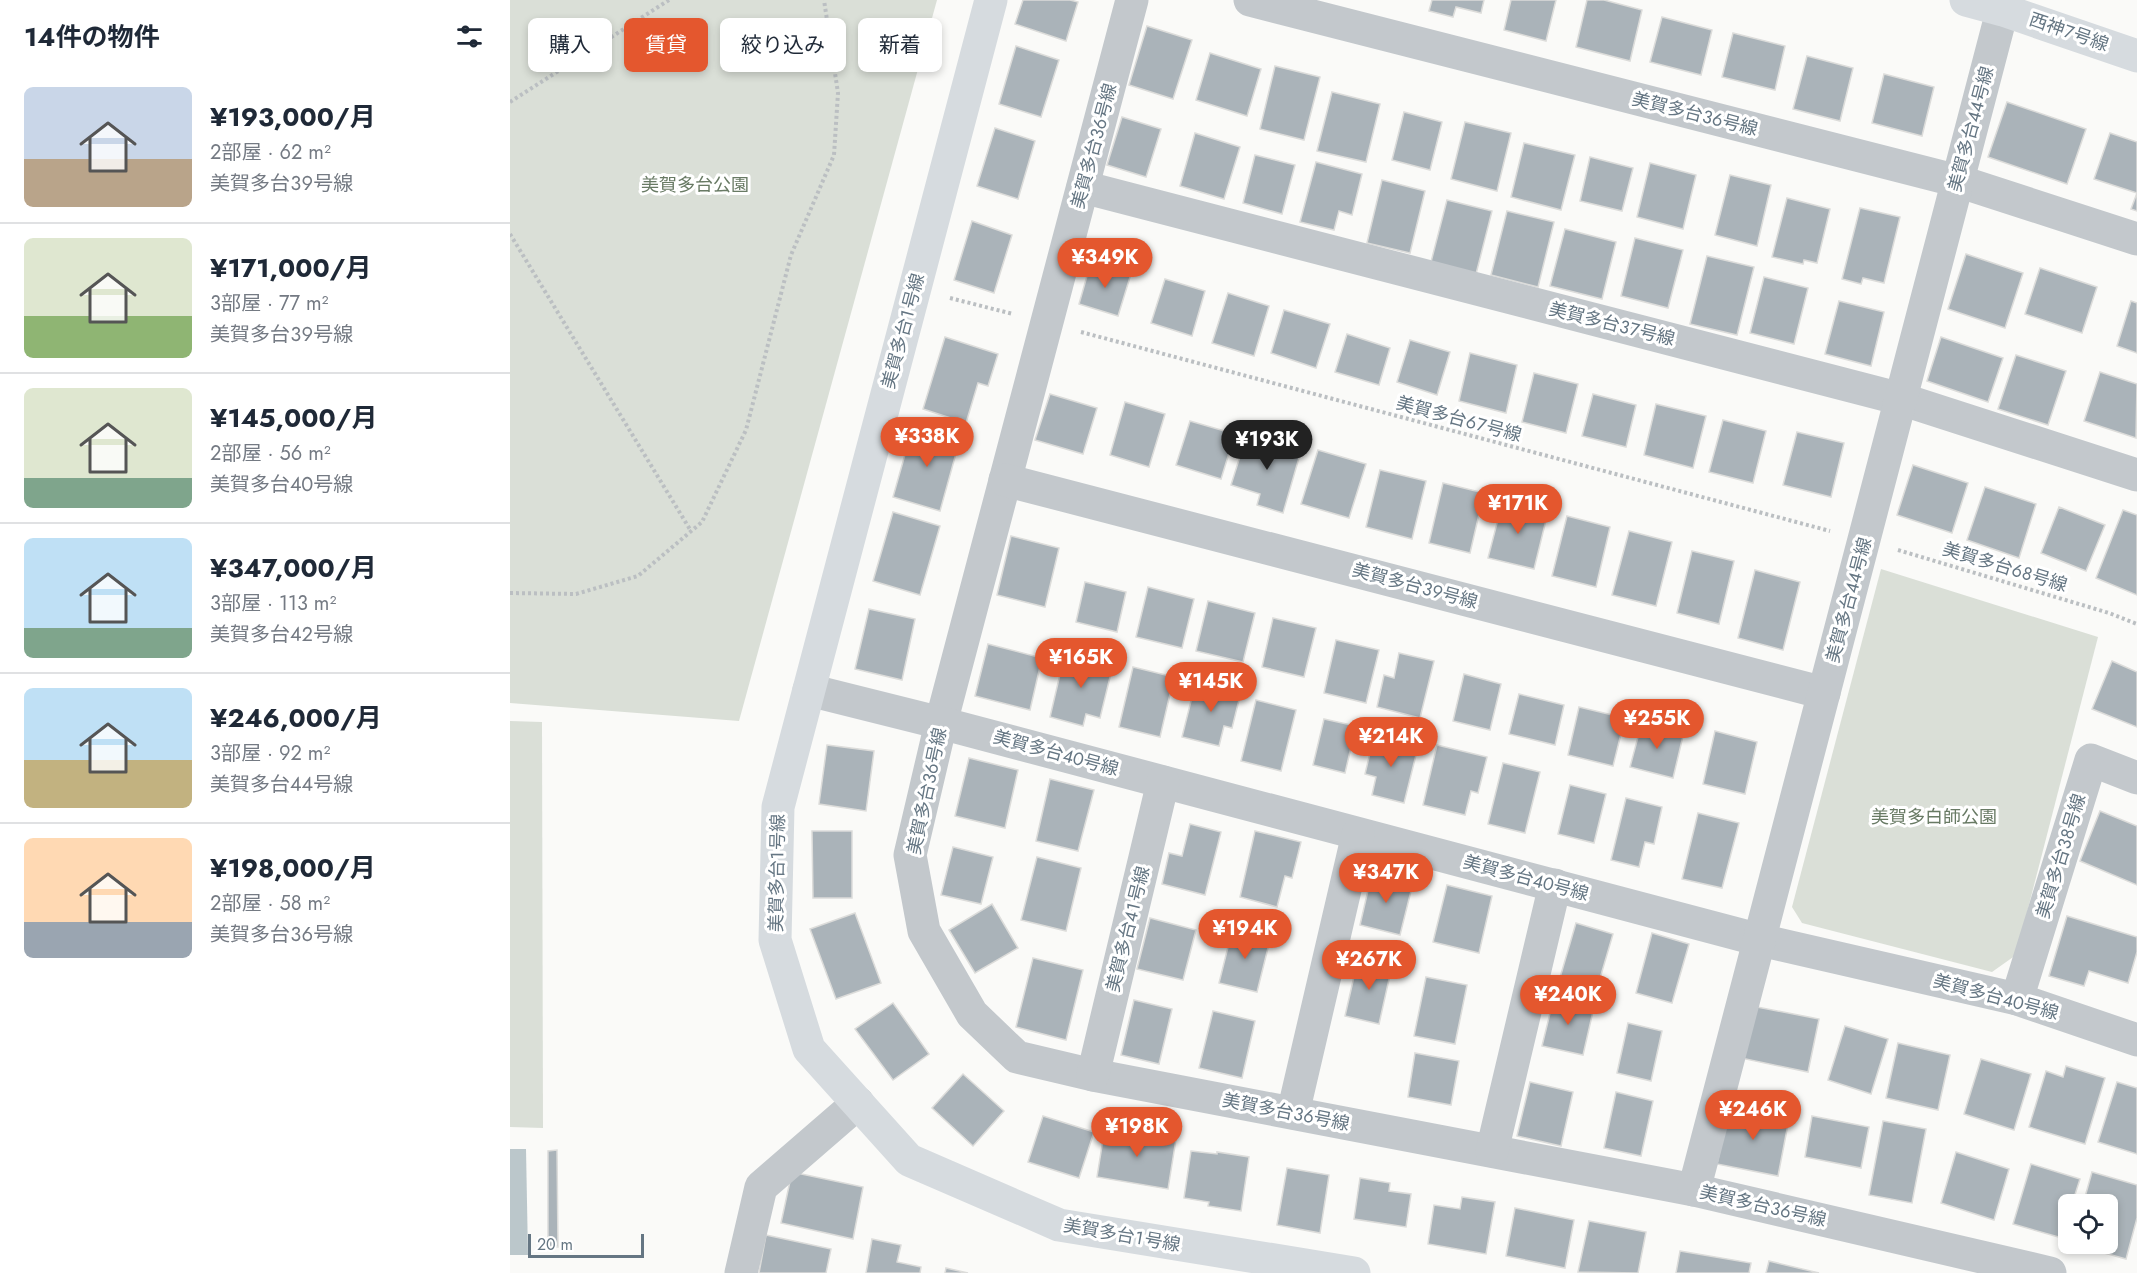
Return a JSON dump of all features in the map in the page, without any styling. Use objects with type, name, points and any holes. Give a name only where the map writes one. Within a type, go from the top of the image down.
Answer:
[{"type":"street","name":"美賀多台１号線","points":[[991,0],[778,807],[775,940],[809,1049],[909,1160],[1059,1225],[1354,1273]]},
{"type":"street","name":"美賀多台３６号線","points":[[1132,0],[941,723],[910,855],[924,931],[972,1014],[1017,1058],[1093,1075],[1694,1190],[2050,1273]]},
{"type":"street","name":"美賀多台３６号線","points":[[1250,0],[1958,181],[2137,239]]},
{"type":"street","name":"西神７号線","points":[[1966,0],[2004,5],[2137,56]]},
{"type":"street","name":"美賀多台４４号線","points":[[1694,1190],[2004,5]]},
{"type":"street","name":"美賀多台３７号線","points":[[1083,188],[1901,399],[2137,476]]},
{"type":"street","name":"美賀多台３９号線","points":[[1005,480],[1824,693]]},
{"type":"street","name":"美賀多台４０号線","points":[[809,690],[1760,939],[2017,999],[2137,1040]]},
{"type":"street","name":"美賀多台３８号線","points":[[2017,999],[2091,760],[2137,778]]},
{"type":"street","name":"美賀多台４１号線","points":[[1093,1075],[1163,782]]},
{"type":"street","points":[[1293,1113],[1358,834]]},
{"type":"street","points":[[1492,1151],[1555,885]]},
{"type":"street","points":[[741,1273],[762,1187],[858,1103]]},
{"type":"path","points":[[510,102],[669,0]]},
{"type":"path","points":[[510,593],[576,594],[638,576],[702,522],[746,430],[791,255],[834,154],[838,93],[824,0]]},
{"type":"path","points":[[510,234],[691,531]]},
{"type":"path","name":"美賀多台６７号線","points":[[915,288],[1864,540]]},
{"type":"path","name":"美賀多台６８号線","points":[[1864,540],[2109,613],[2137,624]]},
{"type":"green space","name":"美賀多台公園","points":[[510,0],[937,0],[932,18],[858,18],[858,72],[917,72],[739,721],[510,703]]},
{"type":"green space","name":"美賀多白師公園","points":[[1881,569],[2098,637],[2016,955],[1992,972],[1802,923],[1792,907]]},
{"type":"green space","points":[[510,721],[542,722],[543,1128],[510,1127]]},
{"type":"shaded area","points":[[510,1149],[526,1149],[528,1255],[510,1255]]},
{"type":"building","points":[[1023,0],[1078,2],[1066,41],[1015,24]]},
{"type":"building","points":[[1432,0],[1484,0],[1481,13],[1456,7],[1453,17],[1429,11]]},
{"type":"building","points":[[1511,0],[1556,0],[1546,41],[1504,30]]},
{"type":"building","points":[[1587,0],[1604,0],[1642,10],[1630,61],[1576,47]]},
{"type":"building","points":[[1662,17],[1712,30],[1701,75],[1650,62]]},
{"type":"building","points":[[1147,26],[1192,40],[1173,99],[1129,85]]},
{"type":"building","points":[[1733,33],[1785,46],[1775,90],[1722,77]]},
{"type":"building","points":[[1016,46],[1059,60],[1041,117],[999,104]]},
{"type":"building","points":[[1210,53],[1261,69],[1247,116],[1196,100]]},
{"type":"building","points":[[1807,56],[1853,68],[1840,121],[1793,109]]},
{"type":"building","points":[[1275,66],[1320,77],[1304,140],[1260,129]]},
{"type":"building","points":[[1884,74],[1934,87],[1922,136],[1872,123]]},
{"type":"building","points":[[1332,92],[1380,104],[1366,162],[1317,151]]},
{"type":"building","points":[[2007,102],[2086,129],[2067,184],[1988,157]]},
{"type":"building","points":[[1404,112],[1442,122],[1430,170],[1392,160]]},
{"type":"building","points":[[1122,117],[1161,129],[1146,177],[1107,165]]},
{"type":"building","points":[[1465,122],[1511,133],[1497,191],[1451,179]]},
{"type":"building","points":[[995,128],[1035,141],[1018,199],[977,186]]},
{"type":"building","points":[[1195,133],[1240,147],[1224,199],[1180,186]]},
{"type":"building","points":[[2110,133],[2137,142],[2137,193],[2094,179]]},
{"type":"building","points":[[1524,143],[1575,155],[1561,210],[1511,197]]},
{"type":"building","points":[[1255,155],[1295,165],[1282,214],[1243,203]]},
{"type":"building","points":[[1590,157],[1633,168],[1622,211],[1580,201]]},
{"type":"building","points":[[1316,162],[1362,174],[1352,215],[1339,211],[1334,230],[1300,222]]},
{"type":"building","points":[[1650,163],[1696,175],[1683,229],[1637,217]]},
{"type":"building","points":[[1730,175],[1771,185],[1757,246],[1715,235]]},
{"type":"building","points":[[1382,180],[1425,191],[1410,253],[1367,243]]},
{"type":"building","points":[[2137,193],[2137,211],[2131,209]]},
{"type":"building","points":[[1787,198],[1830,209],[1817,263],[1804,260],[1803,264],[1772,257]]},
{"type":"building","points":[[1447,200],[1492,211],[1476,274],[1431,262]]},
{"type":"building","points":[[1860,208],[1900,217],[1884,283],[1863,278],[1861,284],[1842,279]]},
{"type":"building","points":[[1507,211],[1554,222],[1538,287],[1491,275]]},
{"type":"building","points":[[972,221],[1012,235],[994,293],[954,280]]},
{"type":"building","points":[[1565,229],[1616,242],[1602,299],[1550,286]]},
{"type":"building","points":[[1635,238],[1683,250],[1668,308],[1621,296]]},
{"type":"building","points":[[1966,254],[2023,273],[2005,328],[1948,309]]},
{"type":"building","points":[[1707,256],[1754,267],[1737,335],[1690,324]]},
{"type":"building","points":[[1091,262],[1131,274],[1118,316],[1079,304]]},
{"type":"building","points":[[2040,268],[2097,287],[2082,333],[2025,314]]},
{"type":"building","points":[[1764,277],[1808,288],[1794,344],[1750,333]]},
{"type":"building","points":[[1165,279],[1205,291],[1192,336],[1151,323]]},
{"type":"building","points":[[1228,293],[1269,306],[1254,356],[1212,343]]},
{"type":"building","points":[[1839,301],[1884,312],[1871,366],[1825,354]]},
{"type":"building","points":[[2131,301],[2137,303],[2137,353],[2117,346]]},
{"type":"building","points":[[1284,310],[1330,324],[1316,368],[1271,353]]},
{"type":"building","points":[[1347,334],[1390,348],[1379,385],[1335,372]]},
{"type":"building","points":[[945,337],[998,354],[988,386],[978,383],[966,423],[923,409]]},
{"type":"building","points":[[1941,337],[2003,358],[1988,402],[1927,381]]},
{"type":"building","points":[[1410,340],[1450,352],[1437,395],[1397,382]]},
{"type":"building","points":[[1470,353],[1517,365],[1506,413],[1459,401]]},
{"type":"building","points":[[2016,355],[2066,371],[2048,425],[1998,409]]},
{"type":"building","points":[[2100,372],[2137,384],[2136,438],[2084,421]]},
{"type":"building","points":[[1534,373],[1578,384],[1566,433],[1522,422]]},
{"type":"building","points":[[1050,394],[1097,408],[1083,454],[1035,440]]},
{"type":"building","points":[[1593,394],[1636,405],[1626,447],[1582,436]]},
{"type":"building","points":[[1125,402],[1165,414],[1149,467],[1110,455]]},
{"type":"building","points":[[1656,404],[1706,416],[1693,468],[1644,455]]},
{"type":"building","points":[[1723,420],[1766,431],[1753,483],[1709,472]]},
{"type":"building","points":[[1190,421],[1235,434],[1221,479],[1176,465]]},
{"type":"building","points":[[913,426],[960,439],[940,511],[893,497]]},
{"type":"building","points":[[1797,432],[1844,443],[1831,497],[1783,485]]},
{"type":"building","points":[[1247,434],[1301,451],[1283,513],[1257,505],[1260,494],[1231,485]]},
{"type":"building","points":[[1318,450],[1366,464],[1349,518],[1301,504]]},
{"type":"building","points":[[1913,465],[1968,483],[1952,533],[1897,515]]},
{"type":"building","points":[[1380,470],[1426,481],[1412,539],[1366,527]]},
{"type":"building","points":[[1443,483],[1484,493],[1470,553],[1429,543]]},
{"type":"building","points":[[1985,487],[2036,504],[2019,558],[1967,540]]},
{"type":"building","points":[[1503,500],[1548,512],[1534,569],[1488,558]]},
{"type":"building","points":[[2059,507],[2105,525],[2086,571],[2041,553]]},
{"type":"building","points":[[2123,510],[2137,515],[2137,595],[2096,578]]},
{"type":"building","points":[[893,512],[940,526],[920,595],[873,581]]},
{"type":"building","points":[[1567,516],[1610,527],[1596,587],[1552,576]]},
{"type":"building","points":[[1629,531],[1672,542],[1656,606],[1612,595]]},
{"type":"building","points":[[1011,536],[1059,548],[1045,607],[997,595]]},
{"type":"building","points":[[1692,551],[1734,561],[1719,624],[1677,613]]},
{"type":"building","points":[[1755,570],[1800,582],[1783,650],[1738,638]]},
{"type":"building","points":[[1085,582],[1126,592],[1117,632],[1076,622]]},
{"type":"building","points":[[1148,587],[1194,599],[1182,648],[1136,637]]},
{"type":"building","points":[[1208,601],[1255,613],[1243,662],[1196,651]]},
{"type":"building","points":[[869,609],[915,619],[902,680],[855,669]]},
{"type":"building","points":[[1273,618],[1316,628],[1304,677],[1262,667]]},
{"type":"building","points":[[1336,640],[1379,650],[1366,703],[1324,693]]},
{"type":"building","points":[[988,644],[1042,658],[1030,710],[975,696]]},
{"type":"building","points":[[1065,653],[1113,665],[1100,718],[1086,714],[1083,726],[1050,717]]},
{"type":"building","points":[[1399,653],[1434,661],[1420,718],[1377,707],[1384,675],[1394,678]]},
{"type":"building","points":[[2112,661],[2137,672],[2137,727],[2092,709]]},
{"type":"building","points":[[1133,667],[1174,677],[1160,737],[1119,727]]},
{"type":"building","points":[[1464,674],[1501,684],[1490,730],[1453,721]]},
{"type":"building","points":[[1196,681],[1241,692],[1232,728],[1224,726],[1219,746],[1182,737]]},
{"type":"building","points":[[1519,694],[1564,705],[1555,745],[1509,734]]},
{"type":"building","points":[[1256,700],[1296,710],[1281,771],[1241,761]]},
{"type":"building","points":[[1579,707],[1625,718],[1613,766],[1568,755]]},
{"type":"building","points":[[1324,719],[1356,726],[1345,773],[1313,765]]},
{"type":"building","points":[[1642,722],[1684,732],[1673,778],[1630,767]]},
{"type":"building","points":[[1715,731],[1757,742],[1745,794],[1703,784]]},
{"type":"building","points":[[1374,736],[1418,747],[1404,803],[1372,795],[1376,777],[1365,774]]},
{"type":"building","points":[[827,745],[874,751],[866,811],[819,804]]},
{"type":"building","points":[[1437,745],[1487,757],[1478,793],[1471,791],[1465,815],[1423,805]]},
{"type":"building","points":[[969,758],[1018,770],[1005,828],[955,816]]},
{"type":"building","points":[[1503,763],[1540,772],[1525,833],[1488,824]]},
{"type":"building","points":[[1050,779],[1094,790],[1078,851],[1036,841]]},
{"type":"building","points":[[1570,785],[1606,794],[1594,843],[1558,834]]},
{"type":"building","points":[[1626,798],[1662,807],[1654,844],[1645,842],[1639,867],[1611,860]]},
{"type":"building","points":[[2100,811],[2137,826],[2137,885],[2080,861]]},
{"type":"building","points":[[1698,813],[1739,823],[1722,888],[1682,879]]},
{"type":"building","points":[[1190,824],[1221,832],[1205,895],[1162,884],[1169,853],[1182,856]]},
{"type":"building","points":[[812,831],[852,831],[852,898],[813,898]]},
{"type":"building","points":[[1255,831],[1301,842],[1292,878],[1285,876],[1277,907],[1240,897]]},
{"type":"building","points":[[953,847],[993,857],[981,904],[941,895]]},
{"type":"building","points":[[1037,857],[1081,868],[1066,931],[1021,920]]},
{"type":"building","points":[[1372,873],[1413,883],[1400,935],[1360,925]]},
{"type":"building","points":[[1447,885],[1492,896],[1479,953],[1433,942]]},
{"type":"building","points":[[992,904],[1018,948],[975,973],[949,930]]},
{"type":"building","points":[[855,913],[881,983],[836,999],[810,929]]},
{"type":"building","points":[[2067,916],[2137,937],[2137,952],[2128,983],[2089,971],[2084,986],[2049,976]]},
{"type":"building","points":[[1150,918],[1196,930],[1183,980],[1137,969]]},
{"type":"building","points":[[1576,923],[1613,934],[1596,992],[1559,981]]},
{"type":"building","points":[[1233,927],[1271,936],[1257,992],[1219,983]]},
{"type":"building","points":[[1652,933],[1689,944],[1672,1003],[1636,993]]},
{"type":"building","points":[[1033,958],[1083,970],[1066,1040],[1016,1027]]},
{"type":"building","points":[[1358,959],[1392,966],[1379,1024],[1345,1016]]},
{"type":"building","points":[[1426,977],[1467,985],[1455,1044],[1414,1036]]},
{"type":"building","points":[[1554,997],[1594,1007],[1583,1055],[1542,1046]]},
{"type":"building","points":[[1134,1000],[1172,1009],[1159,1064],[1121,1055]]},
{"type":"building","points":[[893,1003],[929,1054],[893,1080],[855,1029]]},
{"type":"building","points":[[1752,1006],[1819,1019],[1808,1072],[1741,1058]]},
{"type":"building","points":[[1213,1011],[1255,1021],[1242,1078],[1199,1068]]},
{"type":"building","points":[[1628,1023],[1662,1031],[1651,1081],[1617,1073]]},
{"type":"building","points":[[1845,1026],[1888,1039],[1871,1094],[1828,1080]]},
{"type":"building","points":[[1898,1043],[1950,1055],[1938,1110],[1886,1098]]},
{"type":"building","points":[[1415,1053],[1459,1061],[1451,1105],[1408,1097]]},
{"type":"building","points":[[1981,1059],[2031,1074],[2014,1130],[1964,1114]]},
{"type":"building","points":[[2066,1066],[2105,1078],[2085,1144],[2029,1127],[2046,1071],[2063,1077]]},
{"type":"building","points":[[963,1074],[1004,1111],[973,1146],[932,1108]]},
{"type":"building","points":[[1530,1082],[1573,1092],[1561,1146],[1517,1136]]},
{"type":"building","points":[[2117,1082],[2137,1088],[2137,1154],[2098,1142]]},
{"type":"building","points":[[1616,1092],[1653,1101],[1641,1156],[1604,1148]]},
{"type":"building","points":[[1729,1106],[1789,1119],[1778,1176],[1717,1164]]},
{"type":"building","points":[[1043,1116],[1094,1132],[1079,1178],[1028,1162]]},
{"type":"building","points":[[1812,1116],[1869,1127],[1861,1168],[1805,1157]]},
{"type":"building","points":[[1883,1121],[1926,1129],[1912,1203],[1869,1195]]},
{"type":"building","points":[[1105,1127],[1176,1139],[1168,1189],[1097,1177]]},
{"type":"building","points":[[557,1150],[558,1247],[548,1247],[548,1151]]},
{"type":"building","points":[[1191,1151],[1249,1157],[1241,1211],[1208,1206],[1209,1202],[1184,1198]]},
{"type":"building","points":[[1956,1152],[2009,1169],[1994,1220],[1941,1203]]},
{"type":"building","points":[[2031,1164],[2080,1179],[2075,1194],[2058,1194],[2058,1237],[2013,1224]]},
{"type":"building","points":[[1287,1168],[1329,1175],[1320,1233],[1277,1225]]},
{"type":"building","points":[[792,1172],[863,1187],[853,1239],[781,1223]]},
{"type":"building","points":[[2092,1172],[2137,1185],[2137,1218],[2126,1259],[2108,1254],[2118,1254],[2118,1194],[2086,1194]]},
{"type":"building","points":[[1360,1178],[1390,1183],[1389,1191],[1411,1194],[1406,1227],[1354,1219]]},
{"type":"building","points":[[1462,1197],[1495,1202],[1486,1254],[1428,1244],[1434,1205],[1460,1209]]},
{"type":"building","points":[[1515,1208],[1574,1220],[1565,1268],[1506,1256]]},
{"type":"building","points":[[1589,1221],[1646,1232],[1638,1273],[1578,1272]]},
{"type":"building","points":[[766,1235],[831,1249],[826,1273],[759,1273]]},
{"type":"building","points":[[872,1239],[901,1245],[897,1262],[921,1267],[920,1273],[866,1273]]},
{"type":"building","points":[[1680,1251],[1751,1263],[1749,1273],[1676,1273]]},
{"type":"building","points":[[1769,1261],[1819,1273],[1766,1273]]},
{"type":"building","points":[[946,1268],[968,1273],[945,1273]]}]
